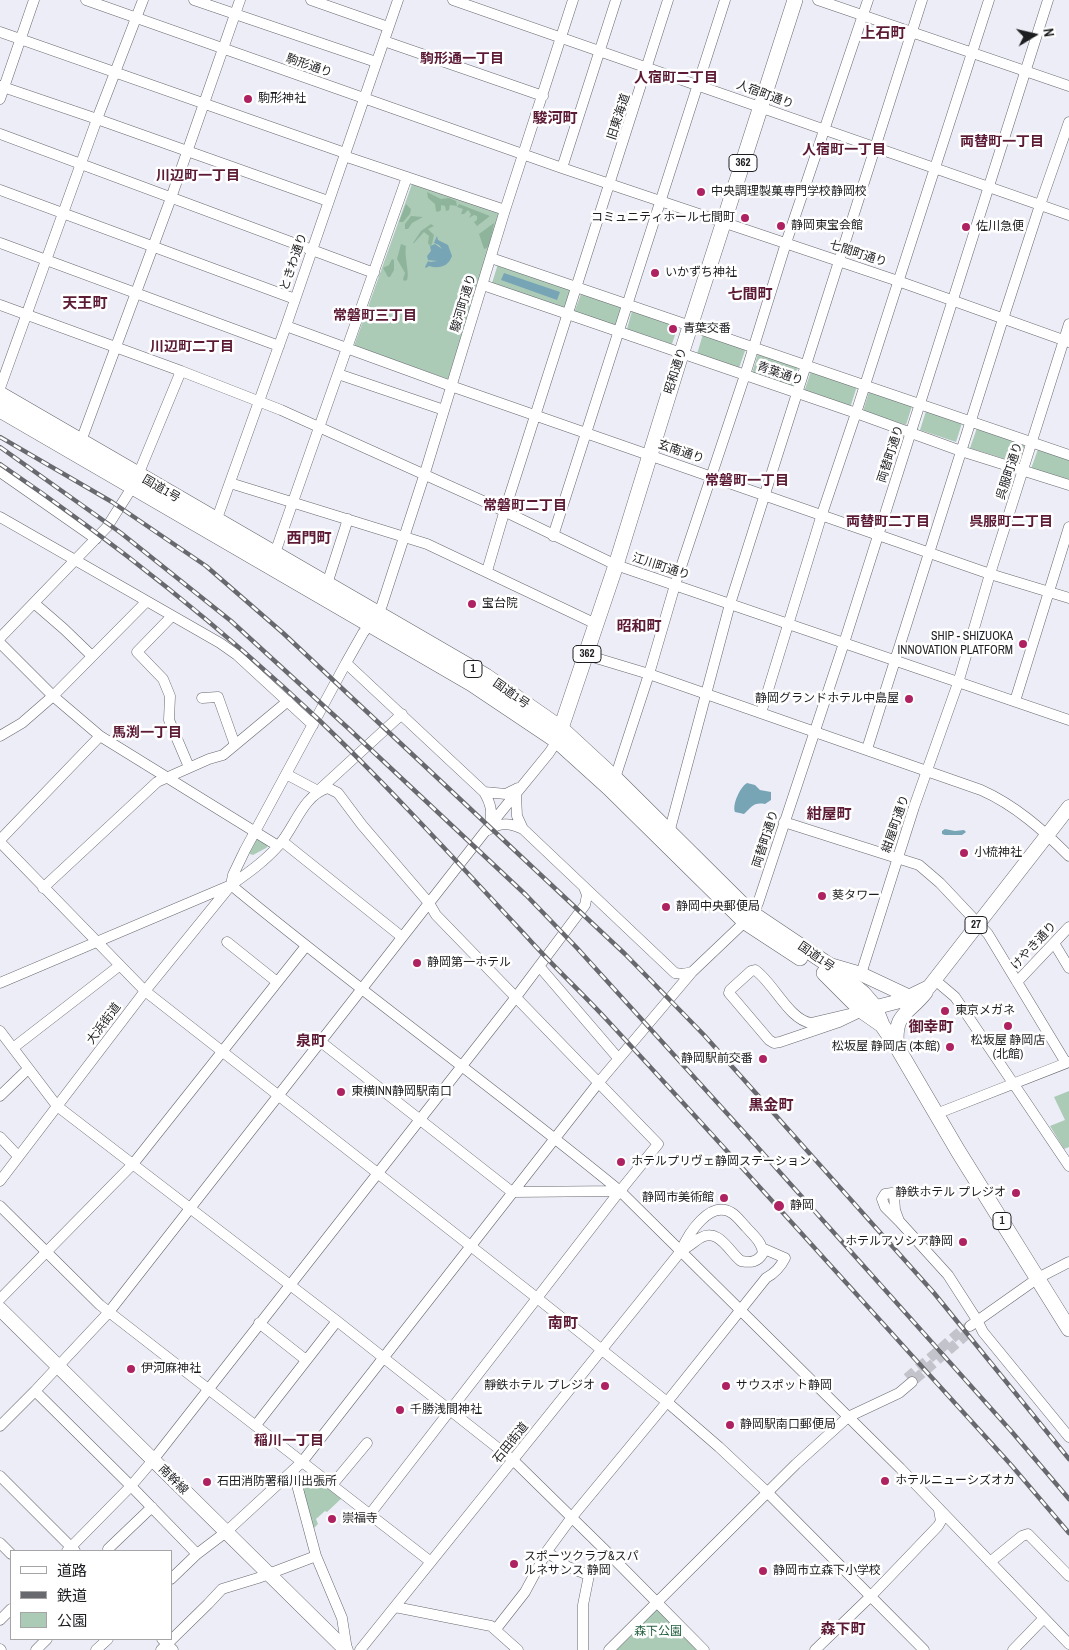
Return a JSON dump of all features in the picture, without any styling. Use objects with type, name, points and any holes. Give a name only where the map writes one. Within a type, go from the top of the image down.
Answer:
[{"type":"highway","name":"昭和通り","points":[[559,735],[616,565],[649,454],[795,0]]},
{"type":"highway","name":"国道1号","points":[[0,394],[81,441],[136,481]]},
{"type":"highway","name":"国道1号","points":[[0,410],[136,481],[214,526],[373,619],[472,684],[559,735],[615,778],[749,918],[829,965],[863,993],[868,1009]]},
{"type":"highway","name":"国道1号","points":[[214,526],[275,553],[327,584],[373,619]]},
{"type":"highway","name":"国道1号","points":[[559,735],[609,788],[749,918],[825,973],[868,1009],[882,1025],[1069,1329]]},
{"type":"main road","name":"27","points":[[897,1047],[896,1026],[900,1018],[917,1004],[1069,807]]},
{"type":"main road","points":[[829,965],[861,974],[910,996]]},
{"type":"main road","points":[[868,1009],[900,1001],[932,984]]},
{"type":"main road","name":"南幹線","points":[[0,1309],[347,1650]]},
{"type":"street","points":[[0,98],[2,87],[34,0]]},
{"type":"street","name":"駒形通り","points":[[86,0],[524,154]]},
{"type":"street","points":[[0,388],[114,73],[143,0]]},
{"type":"street","points":[[194,0],[376,62]]},
{"type":"street","points":[[81,441],[188,151],[240,0]]},
{"type":"street","points":[[311,0],[388,27]]},
{"type":"street","name":"ときわ通り","points":[[214,526],[260,401],[398,0]]},
{"type":"street","name":"人宿町通り","points":[[453,0],[1069,215]]},
{"type":"street","name":"駿河町通り","points":[[231,885],[233,875],[255,831],[346,663],[382,605],[424,476],[505,210],[573,0]]},
{"type":"street","points":[[562,168],[616,0]]},
{"type":"street","name":"旧東海道","points":[[487,571],[668,0]]},
{"type":"street","points":[[553,536],[725,0]]},
{"type":"street","points":[[818,0],[1069,86]]},
{"type":"street","points":[[615,778],[649,674],[675,585],[754,348],[786,243],[868,0]]},
{"type":"street","points":[[669,833],[730,604],[922,0]]},
{"type":"street","points":[[761,713],[822,514],[865,387],[989,0]]},
{"type":"street","name":"両替町通り","points":[[749,918],[758,903],[844,643],[1048,0]]},
{"type":"street","points":[[0,32],[505,210]]},
{"type":"street","points":[[384,41],[543,96]]},
{"type":"street","points":[[2,87],[328,201]]},
{"type":"street","points":[[867,749],[1003,319],[1069,122]]},
{"type":"street","points":[[0,134],[374,273]]},
{"type":"street","name":"七間町通り","points":[[524,154],[898,281],[1066,341]]},
{"type":"street","points":[[275,553],[407,177]]},
{"type":"street","points":[[0,190],[295,299]]},
{"type":"street","points":[[0,243],[279,346]]},
{"type":"street","name":"青葉通り","points":[[491,258],[1069,455]]},
{"type":"street","name":"青葉通り","points":[[483,285],[961,451],[1069,485]]},
{"type":"street","name":"江川町通り","points":[[0,305],[260,401],[483,501],[504,513],[616,565],[1069,720]]},
{"type":"street","name":"呉服町通り","points":[[958,683],[990,574],[1066,341],[1069,324]]},
{"type":"street","name":"玄南通り","points":[[286,326],[451,386],[536,414],[990,574],[1069,598]]},
{"type":"street","points":[[0,638],[107,527],[136,481],[180,371]]},
{"type":"street","points":[[338,374],[444,410]]},
{"type":"street","points":[[0,472],[96,539]]},
{"type":"street","points":[[230,483],[427,544],[596,624]]},
{"type":"street","points":[[327,584],[348,519]]},
{"type":"street","points":[[2,521],[220,643],[237,655],[313,725]]},
{"type":"street","points":[[1015,701],[1069,527]]},
{"type":"street","points":[[0,736],[22,723],[53,696],[146,602]]},
{"type":"street","points":[[34,603],[92,656]]},
{"type":"street","points":[[171,616],[137,652],[164,680],[170,696],[169,720],[189,767]]},
{"type":"street","points":[[0,643],[53,696],[100,736],[255,831],[280,844],[402,937]]},
{"type":"street","points":[[586,655],[649,674],[967,784],[1003,800],[1048,834],[1069,856]]},
{"type":"street","points":[[346,663],[484,792],[492,815],[486,830]]},
{"type":"street","name":"紺屋町通り","points":[[861,974],[898,858],[958,683]]},
{"type":"street","points":[[202,698],[218,697],[235,745]]},
{"type":"street","points":[[43,888],[157,782],[166,776],[223,755],[288,701]]},
{"type":"street","name":"大浜街道","points":[[0,983],[231,885],[262,862],[280,844],[310,799],[402,714]]},
{"type":"street","points":[[0,1426],[108,1312],[486,830],[549,753],[559,735]]},
{"type":"street","points":[[100,736],[0,841],[118,966],[145,991],[537,1298],[719,1446],[924,1650]]},
{"type":"street","points":[[286,774],[318,791],[328,788],[338,793],[362,825],[429,903],[436,915],[658,1144],[619,1191],[370,1514]]},
{"type":"street","points":[[484,792],[506,794],[513,792],[524,784]]},
{"type":"street","points":[[516,795],[517,816],[523,829],[671,970],[681,974],[692,972]]},
{"type":"street","points":[[784,822],[898,858],[924,869],[988,934],[1067,1063],[936,1114]]},
{"type":"street","points":[[486,830],[499,825],[509,824],[523,829]]},
{"type":"street","points":[[231,885],[306,946],[555,1138],[619,1191],[848,1417],[1069,1644]]},
{"type":"street","name":"大浜街道","points":[[0,1181],[145,991],[231,885]]},
{"type":"street","points":[[0,1476],[72,1550],[153,1460],[516,996],[585,904],[587,895],[583,886]]},
{"type":"street","points":[[585,904],[597,902],[602,904]]},
{"type":"street","points":[[172,1578],[197,1554],[226,1532],[302,1462],[618,1058],[692,972],[749,918]]},
{"type":"street","name":"けやき通り","points":[[1017,982],[1069,927]]},
{"type":"street","points":[[227,942],[277,982]]},
{"type":"street","points":[[1054,943],[1069,968]]},
{"type":"street","points":[[0,1298],[133,1164],[306,946]]},
{"type":"street","points":[[13,1048],[118,966]]},
{"type":"street","points":[[539,966],[618,1058]]},
{"type":"street","points":[[844,1017],[811,1023],[806,1022],[795,1013],[755,970],[751,971],[729,993],[770,1040],[774,1042],[780,1042],[868,1009]]},
{"type":"street","points":[[932,984],[954,997],[1069,1166]]},
{"type":"street","points":[[0,1031],[57,1106],[290,1284],[513,1460],[610,1554],[704,1650]]},
{"type":"street","points":[[321,1042],[512,1192],[619,1191]]},
{"type":"street","points":[[0,1096],[28,1068]]},
{"type":"street","points":[[0,1137],[18,1156]]},
{"type":"street","points":[[0,1206],[108,1312],[431,1562]]},
{"type":"street","points":[[722,1210],[733,1213],[759,1242],[763,1253],[760,1258],[747,1262],[737,1258],[722,1240],[711,1235],[701,1237],[681,1251],[686,1240],[704,1217],[713,1211],[722,1210]]},
{"type":"street","points":[[899,1221],[948,1276],[974,1323],[1069,1437]]},
{"type":"street","points":[[496,1629],[525,1592],[547,1552],[572,1517],[766,1278],[775,1272],[785,1258],[762,1248]]},
{"type":"street","name":"石田街道","points":[[360,1650],[681,1251]]},
{"type":"street","points":[[974,1323],[1038,1278],[1069,1262]]},
{"type":"street","points":[[256,1425],[337,1321]]},
{"type":"street","points":[[259,1323],[306,1360]]},
{"type":"street","points":[[609,1650],[767,1492],[848,1417],[888,1397],[909,1380]]},
{"type":"street","points":[[35,1391],[197,1554]]},
{"type":"street","points":[[332,1485],[367,1443]]},
{"type":"street","points":[[294,1470],[316,1556],[342,1618],[347,1650]]},
{"type":"street","points":[[108,1549],[152,1507]]},
{"type":"street","points":[[815,1650],[871,1596],[938,1526],[941,1521],[939,1509]]},
{"type":"street","points":[[990,1562],[1022,1536],[1028,1534],[1069,1576]]},
{"type":"street","points":[[0,1543],[10,1553]]},
{"type":"street","points":[[547,1552],[568,1567],[589,1575]]},
{"type":"street","points":[[583,1650],[583,1605],[589,1575],[610,1554]]},
{"type":"street","points":[[172,1640],[222,1589],[270,1574],[316,1556]]},
{"type":"street","points":[[395,1607],[491,1626],[496,1629],[512,1648]]},
{"type":"street","points":[[0,1620],[10,1610]]},
{"type":"street","points":[[1013,1650],[1044,1618]]},
{"type":"street","points":[[36,1650],[46,1640]]},
{"type":"street","points":[[96,1650],[107,1640]]},
{"type":"green space","points":[[412,184],[501,213],[448,379],[354,346]]},
{"type":"green space","points":[[427,192],[441,199],[449,198],[456,201],[457,206],[450,205],[449,210],[446,211],[445,206],[441,205],[441,210],[438,212],[436,211],[435,204],[428,198]]},
{"type":"green space","points":[[406,204],[411,209],[410,214],[403,222],[399,222]]},
{"type":"green space","points":[[459,204],[490,216],[477,226],[474,222],[477,220],[477,216],[474,215],[469,218],[471,214],[468,210],[461,214],[463,209],[457,207]]},
{"type":"green space","points":[[411,216],[423,217],[412,223],[408,229],[405,229],[405,224]]},
{"type":"green space","points":[[494,223],[489,245],[484,249],[479,234]]},
{"type":"green space","points":[[431,224],[434,226],[428,229],[434,235],[432,244],[430,246],[428,243],[429,236],[424,232],[413,243],[421,231]]},
{"type":"green space","points":[[401,244],[406,246],[408,277],[404,281],[405,273],[397,259]]},
{"type":"green space","points":[[392,259],[394,260],[394,270],[390,277],[388,277],[383,268],[389,265]]},
{"type":"green space","points":[[498,264],[571,289],[564,308],[492,283]]},
{"type":"green space","points":[[581,294],[622,307],[616,326],[574,313]]},
{"type":"green space","points":[[632,311],[678,326],[672,344],[627,329]]},
{"type":"green space","points":[[703,334],[746,348],[739,368],[697,354]]},
{"type":"green space","points":[[758,354],[798,367],[792,387],[752,373]]},
{"type":"green space","points":[[811,371],[857,386],[850,408],[804,392]]},
{"type":"green space","points":[[869,392],[912,406],[906,425],[863,411]]},
{"type":"green space","points":[[926,411],[962,423],[956,442],[920,430]]},
{"type":"green space","points":[[977,428],[1025,444],[1018,463],[970,448]]},
{"type":"green space","points":[[1038,449],[1069,459],[1069,481],[1031,469]]},
{"type":"green space","points":[[256,834],[271,843],[253,855],[250,854],[249,850]]},
{"type":"green space","points":[[1069,1091],[1069,1147],[1064,1149],[1050,1126],[1065,1120],[1054,1097]]},
{"type":"green space","points":[[316,1479],[343,1497],[327,1512],[325,1511],[316,1519],[318,1524],[312,1530],[301,1488]]},
{"type":"green space","name":"森下公園","points":[[658,1606],[700,1650],[614,1650]]},
{"type":"water","points":[[437,236],[438,240],[448,245],[452,256],[446,265],[429,266],[426,268],[428,261],[437,261],[428,260],[427,256],[431,251],[430,246],[435,244],[442,249],[434,243]]},
{"type":"water","points":[[504,273],[560,292],[557,300],[501,280]]},
{"type":"water","points":[[747,783],[755,785],[760,790],[771,792],[771,800],[765,804],[755,804],[744,814],[735,812],[737,796]]},
{"type":"water","points":[[945,829],[964,830],[966,832],[962,835],[945,835],[942,834],[942,831]]},
{"type":"tunnel","points":[[907,1378],[962,1330],[970,1326],[966,1335],[912,1382]]},
{"type":"railway","points":[[0,437],[112,502],[206,566],[283,633],[625,954],[704,1035],[934,1293],[1069,1459]]},
{"type":"railway","points":[[0,447],[121,533],[231,621],[526,895],[577,948],[752,1141],[1012,1432],[1069,1499]]},
{"type":"railway","points":[[0,464],[84,523],[165,586],[282,685],[346,746],[658,1075],[1012,1466],[1069,1533]]},
{"type":"place","name":"駒形神社","points":[[248,99]]},
{"type":"place","name":"中央調理製菓専門学校静岡校","points":[[701,192]]},
{"type":"place","name":"コミュニティホール七間町","points":[[745,218]]},
{"type":"place","name":"静岡東宝会館","points":[[781,226]]},
{"type":"place","name":"佐川急便","points":[[966,227]]},
{"type":"place","name":"いかずち神社","points":[[655,273]]},
{"type":"place","name":"青葉交番","points":[[673,329]]},
{"type":"place","name":"宝台院","points":[[472,604]]},
{"type":"place","name":"SHIP - SHIZUOKA INNOVATION PLATFORM","points":[[1023,644]]},
{"type":"place","name":"静岡グランドホテル中島屋","points":[[909,699]]},
{"type":"place","name":"小梳神社","points":[[964,853]]},
{"type":"place","name":"葵タワー","points":[[822,896]]},
{"type":"place","name":"静岡中央郵便局","points":[[666,907]]},
{"type":"place","name":"静岡第一ホテル","points":[[417,963]]},
{"type":"place","name":"東京メガネ","points":[[945,1011]]},
{"type":"place","name":"松坂屋 静岡店 (北館)","points":[[1008,1026]]},
{"type":"place","name":"松坂屋 静岡店 (本館)","points":[[950,1047]]},
{"type":"place","name":"静岡駅前交番","points":[[763,1059]]},
{"type":"place","name":"東横INN静岡駅南口","points":[[341,1092]]},
{"type":"place","name":"ホテルプリヴェ静岡ステーション","points":[[621,1162]]},
{"type":"place","name":"静鉄ホテル プレジオ","points":[[1016,1193]]},
{"type":"place","name":"静岡市美術館","points":[[724,1198]]},
{"type":"place","name":"静岡","points":[[779,1206]]},
{"type":"place","name":"ホテルアソシア静岡","points":[[963,1242]]},
{"type":"place","name":"伊河麻神社","points":[[131,1369]]},
{"type":"place","name":"靜鉄ホテル プレジオ","points":[[605,1386]]},
{"type":"place","name":"サウスポット静岡","points":[[726,1386]]},
{"type":"place","name":"千勝浅間神社","points":[[400,1410]]},
{"type":"place","name":"静岡駅南口郵便局","points":[[730,1425]]},
{"type":"place","name":"ホテルニューシズオカ","points":[[885,1481]]},
{"type":"place","name":"石田消防署稲川出張所","points":[[207,1482]]},
{"type":"place","name":"崇福寺","points":[[332,1519]]},
{"type":"place","name":"スポーツクラブ&スパ ルネサンス 静岡","points":[[514,1564]]},
{"type":"place","name":"静岡市立森下小学校","points":[[763,1571]]},
{"type":"district","name":"上石町","points":[[883,34]]},
{"type":"district","name":"駒形通一丁目","points":[[462,59]]},
{"type":"district","name":"人宿町二丁目","points":[[676,78]]},
{"type":"district","name":"駿河町","points":[[555,119]]},
{"type":"district","name":"両替町一丁目","points":[[1002,142]]},
{"type":"district","name":"人宿町一丁目","points":[[844,150]]},
{"type":"district","name":"川辺町一丁目","points":[[198,176]]},
{"type":"district","name":"七間町","points":[[750,295]]},
{"type":"district","name":"天王町","points":[[85,304]]},
{"type":"district","name":"常磐町三丁目","points":[[375,316]]},
{"type":"district","name":"川辺町二丁目","points":[[192,347]]},
{"type":"district","name":"常磐町一丁目","points":[[747,481]]},
{"type":"district","name":"常磐町二丁目","points":[[525,506]]},
{"type":"district","name":"両替町二丁目","points":[[888,522]]},
{"type":"district","name":"呉服町二丁目","points":[[1011,522]]},
{"type":"district","name":"西門町","points":[[309,539]]},
{"type":"district","name":"昭和町","points":[[639,627]]},
{"type":"district","name":"馬渕一丁目","points":[[147,733]]},
{"type":"district","name":"紺屋町","points":[[829,815]]},
{"type":"district","name":"御幸町","points":[[931,1028]]},
{"type":"district","name":"泉町","points":[[311,1042]]},
{"type":"district","name":"黒金町","points":[[771,1106]]},
{"type":"district","name":"南町","points":[[563,1324]]},
{"type":"district","name":"稲川一丁目","points":[[289,1441]]},
{"type":"district","name":"森下町","points":[[843,1630]]}]
